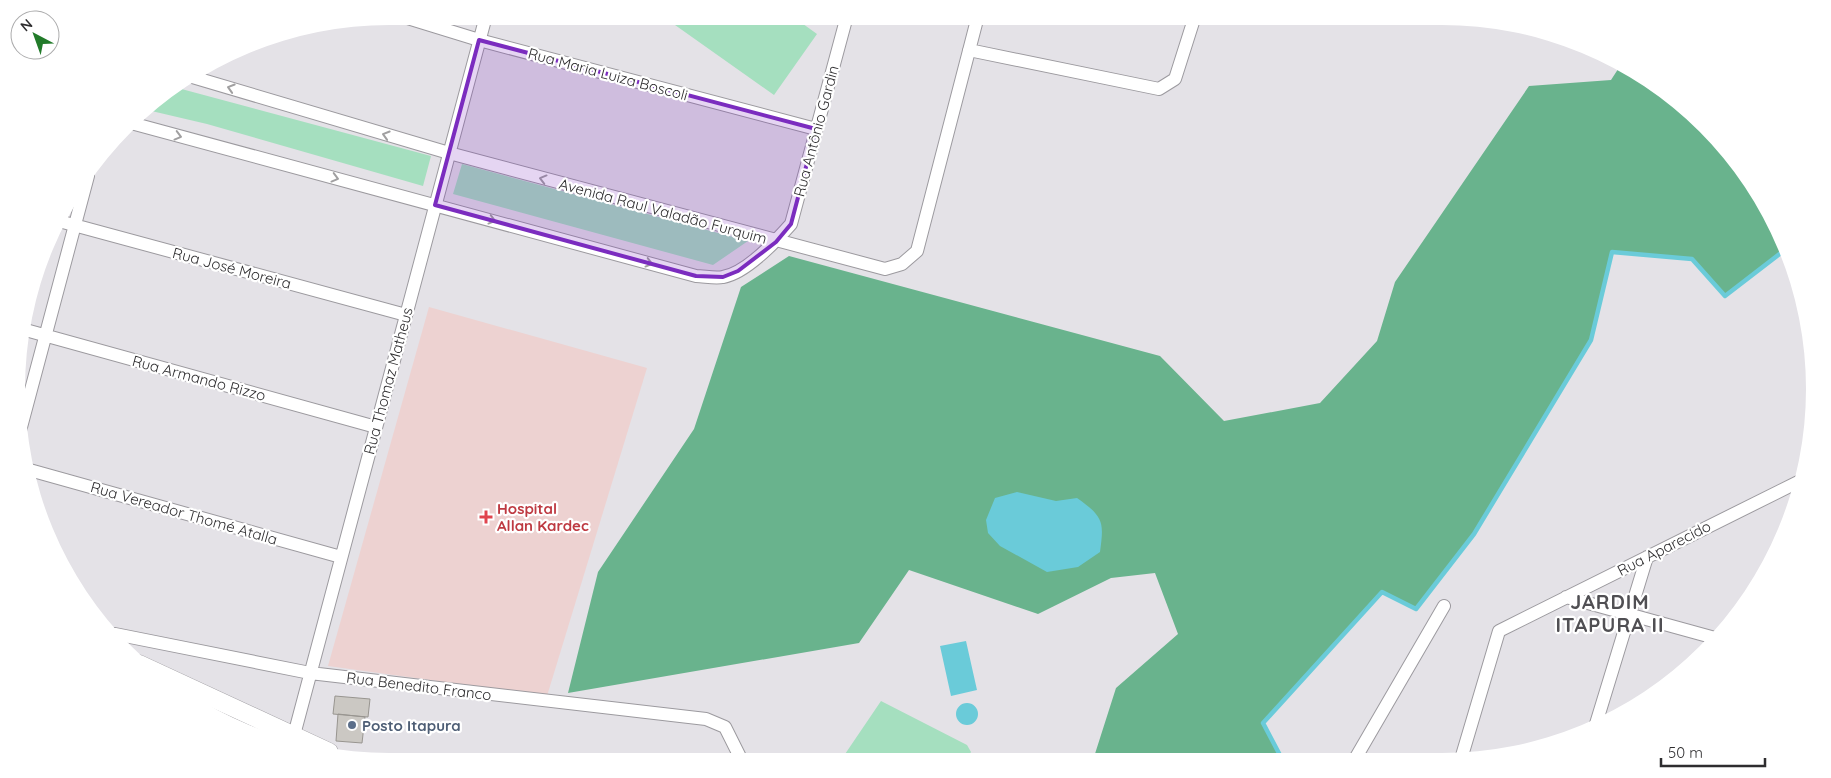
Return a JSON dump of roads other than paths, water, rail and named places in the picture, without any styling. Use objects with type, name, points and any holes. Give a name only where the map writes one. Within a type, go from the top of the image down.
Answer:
[{"type":"main road","points":[[167,678],[292,740]]},
{"type":"street","name":"Rua Maria Luiza Boscoli","points":[[430,25],[479,40],[816,129]]},
{"type":"street","name":"Rua Thomaz Matheus","points":[[292,740],[483,25]]},
{"type":"street","name":"Rua Antônio Gardin","points":[[776,242],[790,224],[845,25]]},
{"type":"street","points":[[776,242],[885,269],[902,264],[917,252],[976,25]]},
{"type":"street","points":[[969,50],[1159,89],[1175,79],[1192,25]]},
{"type":"street","name":"Avenida Raul Valadão Furquim","points":[[199,79],[449,153],[776,242]]},
{"type":"street","name":"Avenida Raul Valadão Furquim","points":[[139,125],[696,276],[723,277],[738,271],[776,242]]},
{"type":"street","points":[[26,409],[84,190]]},
{"type":"street","name":"Rua José Moreira","points":[[65,224],[406,315]]},
{"type":"street","name":"Rua Armando Rizzo","points":[[30,331],[376,427]]},
{"type":"street","name":"Rua Vereador Thomé Atalla","points":[[34,471],[341,557]]},
{"type":"street","name":"Rua Aparecido","points":[[1463,752],[1499,631],[1794,484]]},
{"type":"street","points":[[1599,717],[1647,557]]},
{"type":"street","points":[[1566,597],[1709,636]]},
{"type":"street","points":[[1358,753],[1444,606]]},
{"type":"street","name":"Rua Benedito Franco","points":[[122,636],[310,674],[706,719],[726,727],[738,753]]},
{"type":"water","points":[[1017,492],[1056,501],[1077,498],[1093,510],[1100,521],[1102,534],[1100,552],[1078,567],[1047,572],[1000,546],[988,533],[986,520],[995,498]]},
{"type":"water","points":[[966,641],[977,690],[951,696],[940,646]]},
{"type":"water","points":[[967,703],[975,706],[978,714],[975,722],[967,725],[959,722],[956,714],[959,706]]},
{"type":"waterway","points":[[1279,753],[1263,723],[1382,592],[1416,609],[1474,534],[1591,340],[1612,252],[1692,259],[1725,296],[1780,254]]},
{"type":"place","name":"Hospital Allan Kardec","points":[[486,517]]},
{"type":"place","name":"Posto Itapura","points":[[352,725]]},
{"type":"district","name":"JARDIM ITAPURA II","points":[[1610,612]]}]
